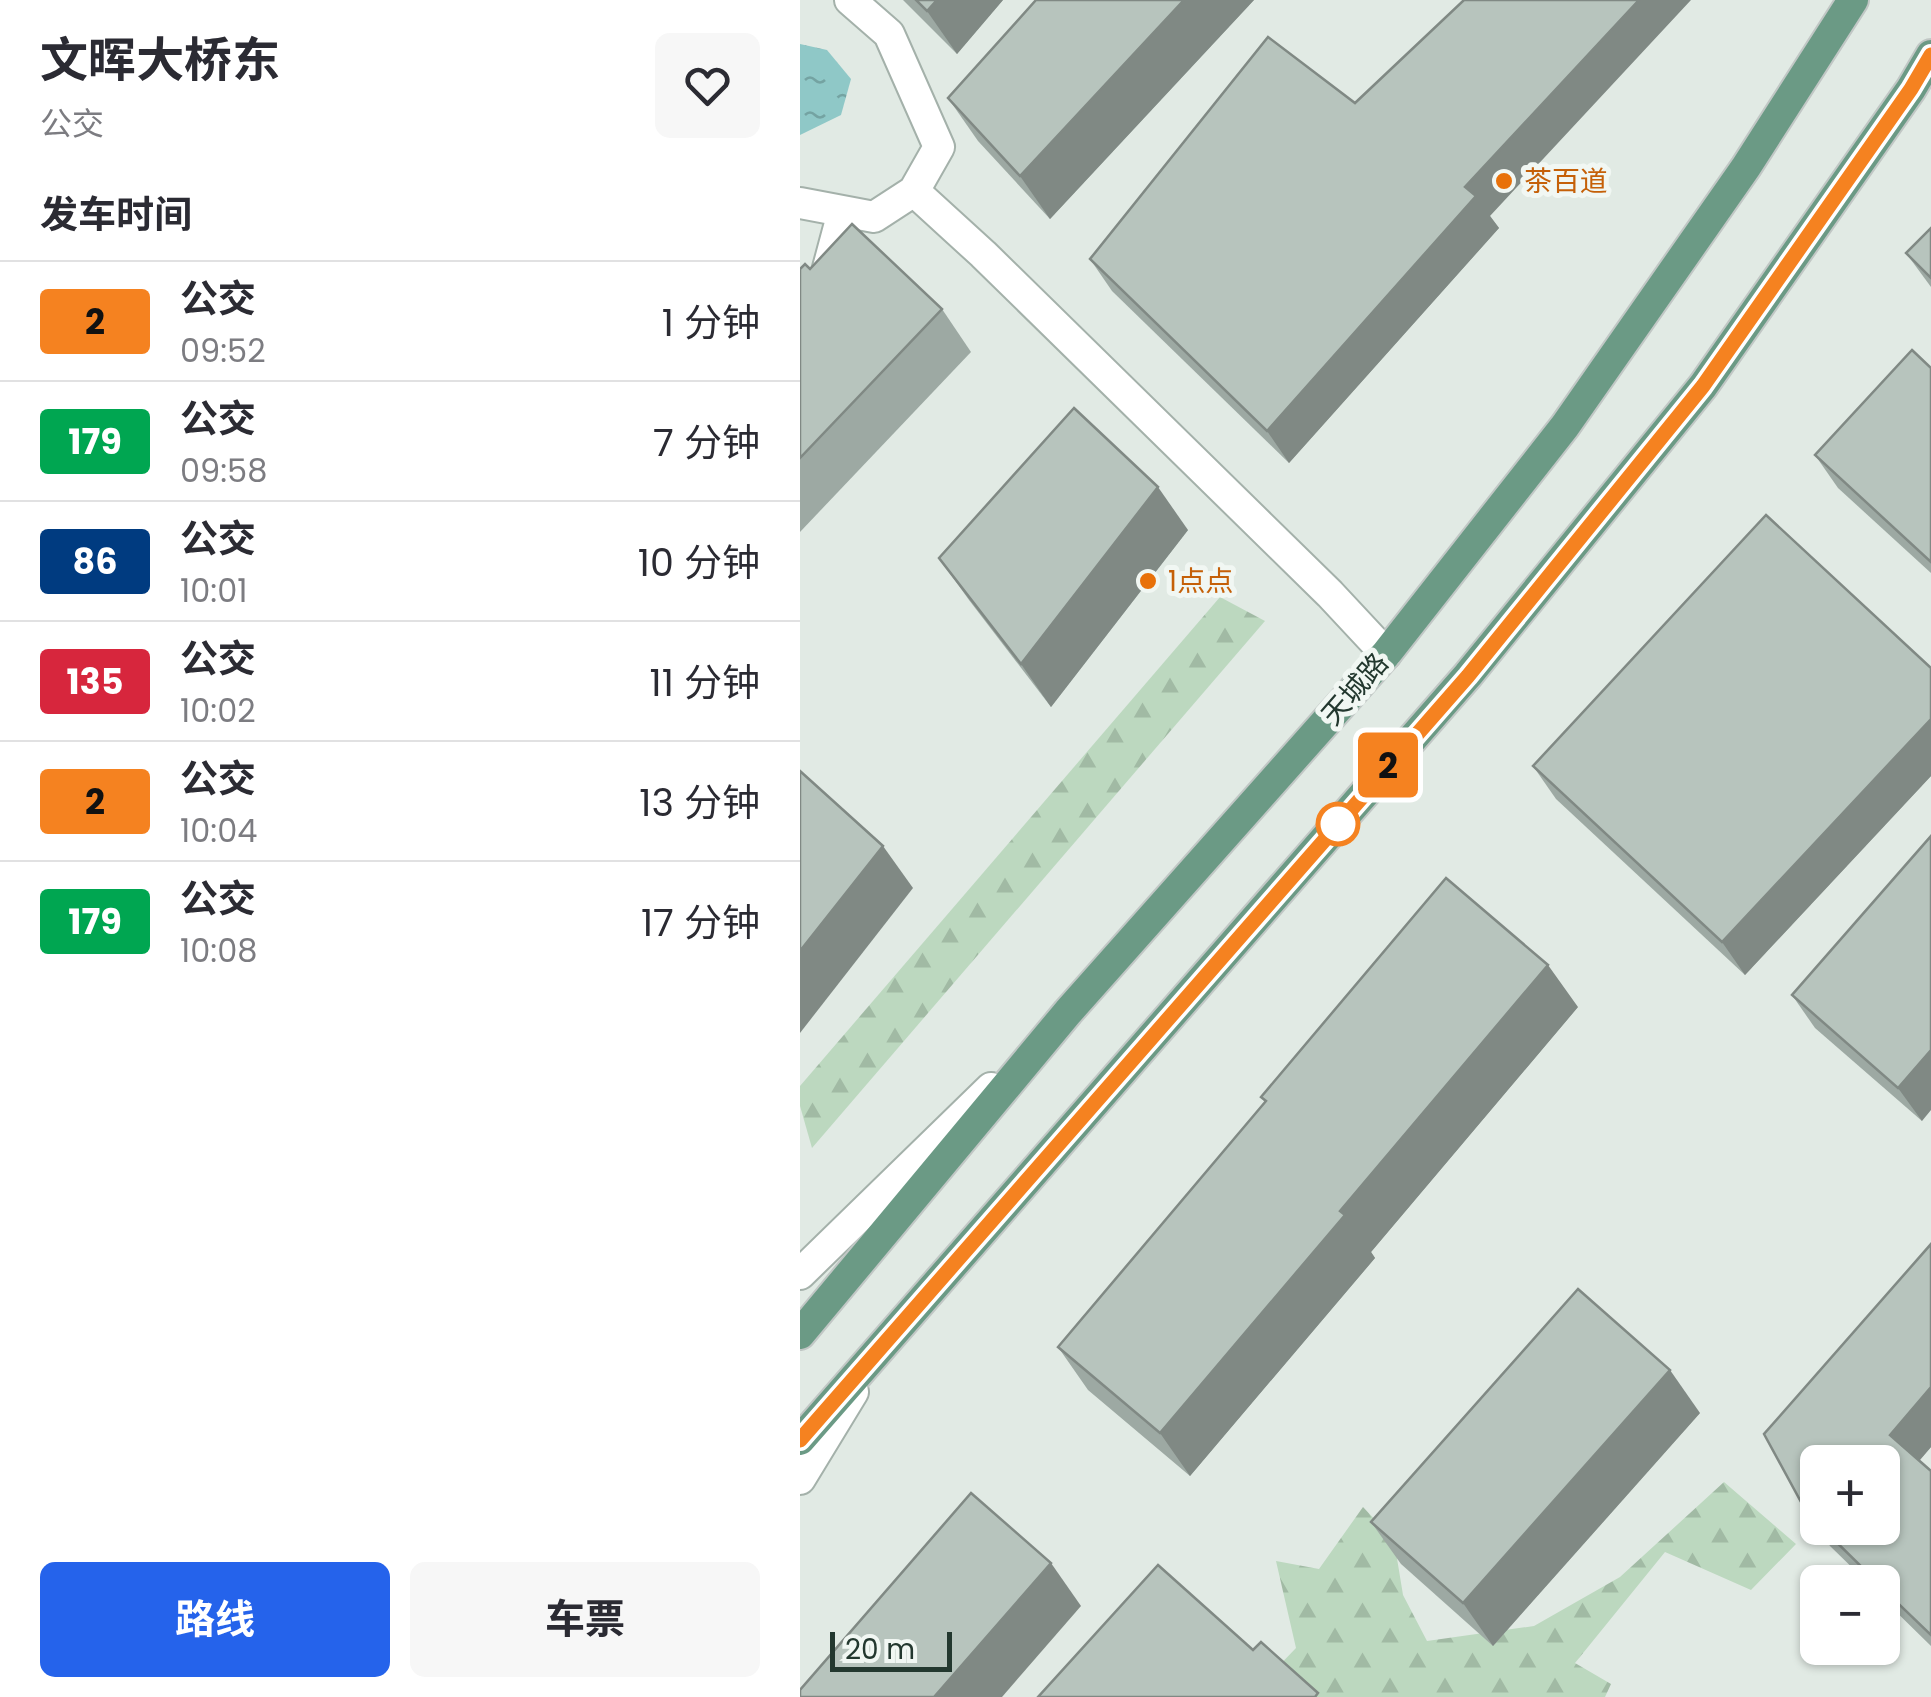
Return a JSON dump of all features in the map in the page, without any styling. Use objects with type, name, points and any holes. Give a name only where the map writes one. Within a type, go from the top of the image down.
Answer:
[{"type":"main road","name":"天城路","points":[[800,1334],[1068,1012],[1386,654],[1565,426],[1746,168],[1853,0]]},
{"type":"main road","points":[[800,1440],[1480,660],[1703,386],[1931,55]]},
{"type":"street","points":[[800,203],[874,217],[914,190],[939,147],[888,34],[850,0]]},
{"type":"street","points":[[914,190],[1330,594],[1386,654]]},
{"type":"street","points":[[800,317],[821,294],[843,212]]},
{"type":"street","points":[[800,1274],[1068,1012]]},
{"type":"street","points":[[800,1479],[879,1348]]},
{"type":"green space","points":[[1220,597],[1265,621],[812,1148],[800,1106],[800,1086]]},
{"type":"green space","points":[[1724,1482],[1796,1544],[1751,1590],[1665,1552],[1575,1663],[1611,1684],[1605,1697],[1249,1697],[1296,1648],[1276,1561],[1319,1569],[1363,1507],[1394,1540],[1403,1595],[1427,1641],[1534,1626],[1620,1577]]},
{"type":"water","points":[[800,44],[827,50],[851,79],[841,115],[800,135]]},
{"type":"building","points":[[916,0],[937,0],[927,11]]},
{"type":"building","points":[[1036,0],[1184,0],[1020,176],[948,98]]},
{"type":"building","points":[[1464,0],[1639,0],[1465,187],[1476,196],[1267,431],[1090,259],[1268,37],[1355,103]]},
{"type":"building","points":[[852,224],[942,309],[800,458],[800,269],[805,264],[810,269]]},
{"type":"building","points":[[1931,228],[1931,278],[1906,253]]},
{"type":"building","points":[[1912,350],[1931,368],[1931,562],[1815,455]]},
{"type":"building","points":[[1074,408],[1158,487],[1021,664],[939,558]]},
{"type":"building","points":[[1766,515],[1931,668],[1931,719],[1722,942],[1533,766]]},
{"type":"building","points":[[800,771],[883,846],[800,951]]},
{"type":"building","points":[[1931,836],[1931,1050],[1898,1088],[1792,995]]},
{"type":"building","points":[[1446,878],[1548,965],[1340,1211],[1345,1215],[1160,1433],[1058,1347],[1266,1101],[1261,1097]]},
{"type":"building","points":[[1931,1244],[1931,1387],[1890,1435],[1931,1471],[1931,1635],[1900,1605],[1900,1565],[1860,1565],[1839,1545],[1900,1545],[1900,1445],[1800,1445],[1800,1500],[1764,1434]]},
{"type":"building","points":[[1578,1289],[1670,1370],[1463,1603],[1371,1522]]},
{"type":"building","points":[[971,1493],[1051,1563],[934,1697],[800,1697],[800,1690]]},
{"type":"building","points":[[1158,1565],[1253,1650],[1261,1642],[1318,1693],[1315,1697],[1038,1697]]},
{"type":"bus line","name":"2","points":[[800,1440],[1468,676],[1703,386],[1931,55]]},
{"type":"place","name":"茶百道","points":[[1504,181]]},
{"type":"place","name":"1点点","points":[[1148,581]]}]
